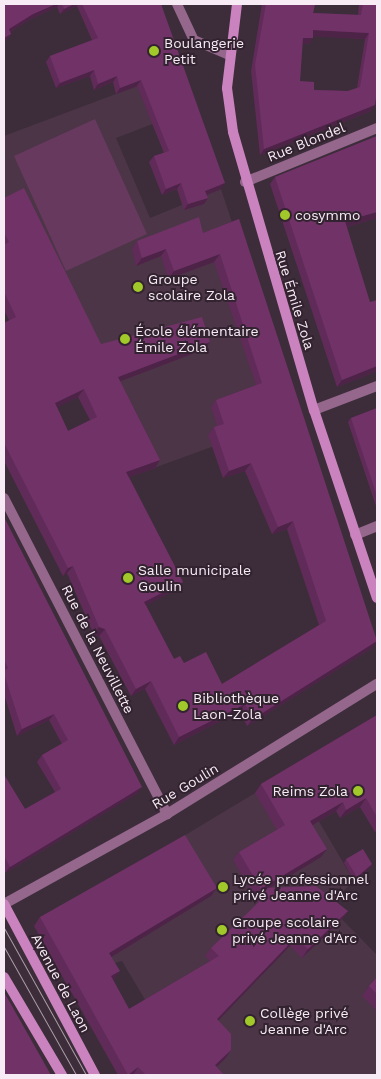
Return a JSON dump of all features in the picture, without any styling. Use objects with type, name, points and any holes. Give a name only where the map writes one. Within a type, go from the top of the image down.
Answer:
[{"type":"main road","name":"Rue Émile Zola","points":[[237,4],[228,55],[229,107],[245,182],[314,410],[377,598]]},
{"type":"main road","name":"Avenue de Laon","points":[[4,904],[95,1075]]},
{"type":"main road","points":[[4,977],[62,1075]]},
{"type":"street","points":[[177,4],[194,40],[228,55]]},
{"type":"street","name":"Rue Blondel","points":[[245,182],[377,128]]},
{"type":"street","points":[[314,410],[377,386]]},
{"type":"street","name":"Rue de la Neuvillette","points":[[4,498],[167,814]]},
{"type":"street","points":[[355,535],[377,526]]},
{"type":"street","name":"Rue Goulin","points":[[4,904],[167,814],[377,684]]},
{"type":"shaded area","name":"Groupe scolaire Zola","points":[[180,70],[194,108],[116,138],[150,218],[221,189],[296,416],[121,480],[4,251],[4,136]]},
{"type":"shaded area","points":[[95,119],[147,234],[66,271],[14,156]]},
{"type":"shaded area","name":"Groupe scolaire privé Jeanne d'Arc","points":[[290,772],[354,881],[328,905],[377,955],[377,1075],[132,1075],[147,1003],[122,961],[96,968],[67,985],[50,954],[104,921],[89,893]]},
{"type":"building","points":[[4,4],[56,4],[33,14],[9,29],[11,34],[4,38]]},
{"type":"building","points":[[62,4],[74,4],[64,9]]},
{"type":"building","points":[[82,4],[161,4],[225,183],[205,191],[208,198],[188,204],[181,183],[166,189],[154,156],[169,151],[141,80],[120,88],[117,76],[98,84],[94,70],[60,83],[50,56],[98,38]]},
{"type":"building","points":[[266,4],[315,4],[313,13],[361,15],[363,4],[377,4],[377,91],[375,105],[264,149],[255,65]],"holes":[[[313,30],[369,33],[360,87],[348,91],[314,90],[314,82],[300,81],[303,38],[313,38]]]},
{"type":"building","points":[[377,136],[377,212],[345,221],[370,302],[377,300],[377,366],[342,380],[275,177]]},
{"type":"building","points":[[24,188],[101,344],[202,317],[210,342],[118,377],[160,460],[126,472],[183,582],[144,602],[174,659],[180,656],[184,663],[206,652],[222,684],[326,621],[293,521],[278,527],[251,463],[229,471],[214,427],[224,424],[216,400],[262,383],[220,254],[174,271],[166,249],[142,258],[137,241],[199,217],[203,233],[239,219],[377,641],[253,719],[245,704],[179,737],[151,681],[136,689],[105,629],[99,627],[73,566],[68,568],[4,443],[4,323],[16,317],[4,292],[4,245],[9,242],[4,233],[4,198]],"holes":[[[84,389],[97,417],[68,431],[55,403]]]},
{"type":"building","points":[[377,408],[377,496],[351,418]]},
{"type":"building","points":[[4,517],[142,787],[10,867],[4,856],[4,777],[25,809],[61,789],[42,755],[68,740],[54,714],[22,729],[4,674],[4,671],[8,668],[4,660]]},
{"type":"building","points":[[377,715],[377,817],[366,798],[346,810],[343,802],[310,821],[327,849],[262,888],[316,886],[348,911],[308,949],[296,937],[217,1019],[231,1034],[231,1050],[215,1065],[224,1075],[146,1075],[138,1067],[128,1075],[40,917],[185,835],[217,888],[109,953],[120,971],[111,976],[129,1009],[219,956],[211,948],[265,896],[239,852],[285,825],[261,784]]},
{"type":"building","points":[[363,849],[372,864],[357,877],[346,859]]},
{"type":"building","points":[[377,977],[377,994],[369,986]]},
{"type":"building","points":[[4,992],[51,1075],[4,1075]]},
{"type":"tram line","points":[[4,928],[86,1075]]},
{"type":"tram line","points":[[4,947],[76,1075]]},
{"type":"place","name":"Boulangerie Petit","points":[[154,51]]},
{"type":"place","name":"cosymmo","points":[[285,215]]},
{"type":"place","name":"Groupe scolaire Zola","points":[[138,287]]},
{"type":"place","name":"École élémentaire Émile Zola","points":[[125,339]]},
{"type":"place","name":"Salle municipale Goulin","points":[[128,578]]},
{"type":"place","name":"Bibliothèque Laon-Zola","points":[[183,706]]},
{"type":"place","name":"Reims Zola","points":[[358,791]]},
{"type":"place","name":"Lycée professionnel privé Jeanne d'Arc","points":[[223,887]]},
{"type":"place","name":"Groupe scolaire privé Jeanne d'Arc","points":[[222,930]]},
{"type":"place","name":"Collège privé Jeanne d'Arc","points":[[250,1021]]}]
